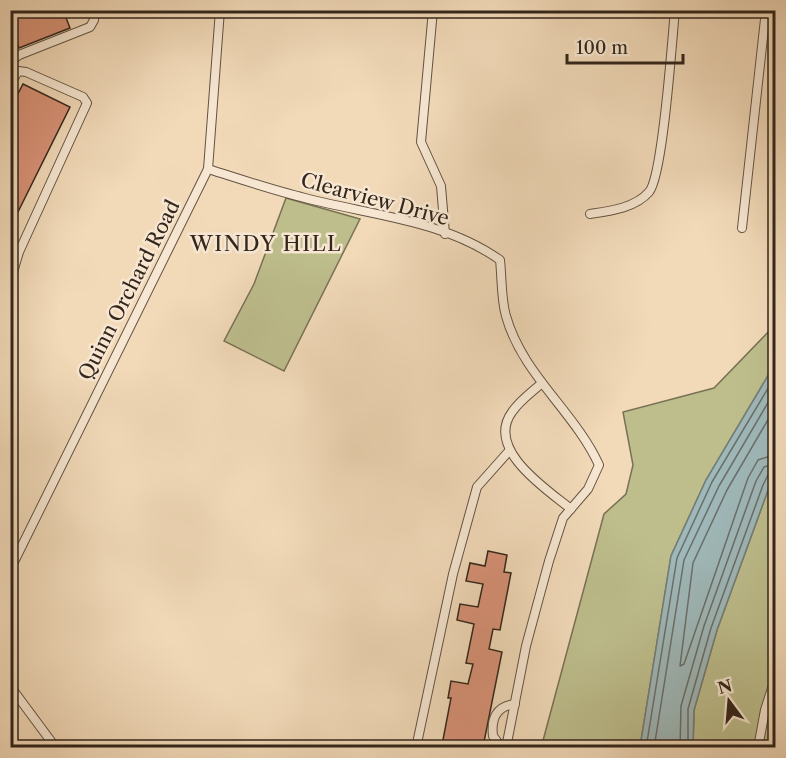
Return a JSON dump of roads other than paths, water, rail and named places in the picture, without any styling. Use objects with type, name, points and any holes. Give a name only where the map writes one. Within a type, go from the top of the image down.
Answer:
[{"type":"street","points":[[11,62],[19,55],[90,27],[94,20],[93,10]]},
{"type":"street","name":"Quinn Orchard Road","points":[[10,570],[208,169],[220,10]]},
{"type":"street","points":[[420,10],[433,12],[421,141],[441,186],[445,234]]},
{"type":"street","points":[[590,214],[637,203],[652,189],[660,152],[675,10]]},
{"type":"street","points":[[742,228],[765,10]]},
{"type":"street","points":[[10,86],[14,71],[35,75],[83,97],[87,103],[19,252],[10,282]]},
{"type":"street","name":"Clearview Drive","points":[[208,169],[305,198],[394,217],[478,245],[500,260],[506,315],[518,347],[542,383],[581,431],[599,465],[588,489],[563,518],[526,646],[504,747]]},
{"type":"street","points":[[542,383],[511,412],[505,433],[509,451],[526,472],[571,509]]},
{"type":"street","points":[[416,747],[453,574],[477,487],[509,451]]},
{"type":"street","points":[[758,747],[765,710],[776,676]]},
{"type":"street","points":[[10,686],[56,747]]},
{"type":"street","points":[[504,747],[492,736],[494,717],[502,708],[515,704]]},
{"type":"water","points":[[775,364],[775,471],[717,630],[694,710],[693,747],[640,747],[671,556],[706,480]]},
{"type":"district","name":"WINDY HILL","points":[[266,244]]}]
